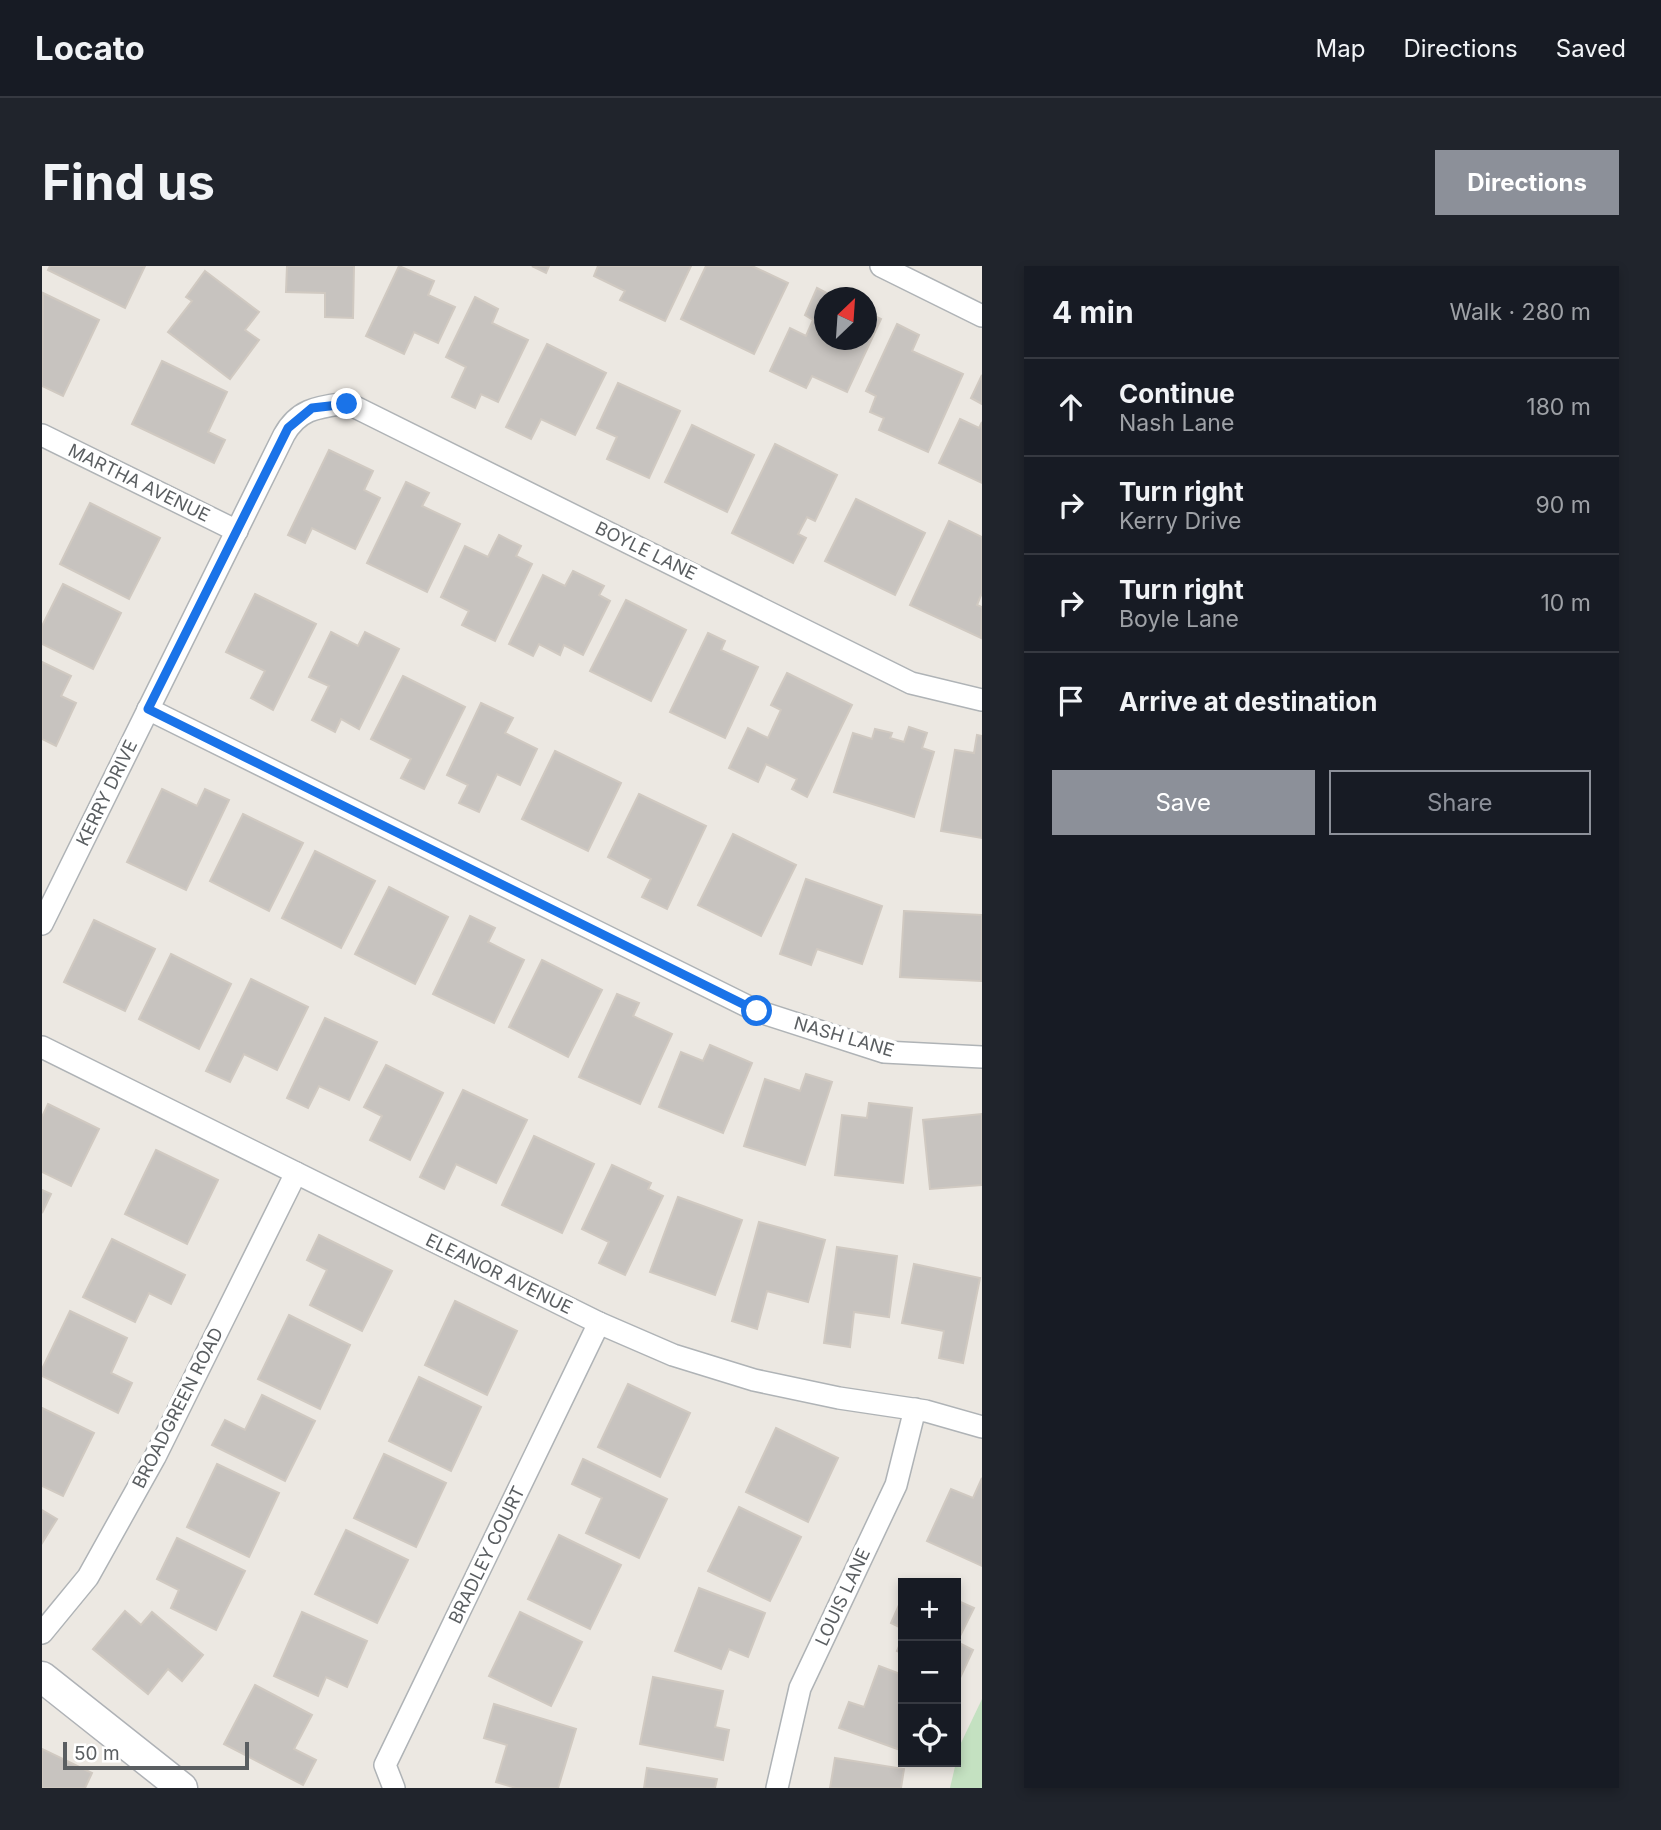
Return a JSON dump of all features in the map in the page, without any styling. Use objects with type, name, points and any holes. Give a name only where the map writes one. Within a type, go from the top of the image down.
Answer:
[{"type":"street","points":[[881,266],[982,316]]},
{"type":"street","name":"BOYLE LANE","points":[[312,408],[347,404],[911,682],[982,699]]},
{"type":"street","name":"KERRY DRIVE","points":[[42,924],[288,428],[312,408]]},
{"type":"street","name":"MARTHA AVENUE","points":[[42,435],[237,530]]},
{"type":"street","name":"NASH LANE","points":[[148,709],[757,1011],[884,1052],[982,1057]]},
{"type":"street","name":"ELEANOR AVENUE","points":[[42,1047],[599,1323],[673,1355],[754,1380],[839,1398],[915,1409],[982,1427]]},
{"type":"street","name":"BROADGREEN ROAD","points":[[42,1633],[88,1577],[155,1457],[296,1173]]},
{"type":"street","name":"BRADLEY COURT","points":[[394,1788],[385,1765],[599,1323]]},
{"type":"street","name":"LOUIS LANE","points":[[777,1788],[800,1688],[896,1485],[915,1409]]},
{"type":"street","points":[[42,1677],[182,1788]]},
{"type":"green space","points":[[982,1699],[982,1788],[950,1788],[955,1767],[961,1767],[961,1743]]},
{"type":"building","points":[[50,266],[145,266],[125,308],[48,270]]},
{"type":"building","points":[[287,266],[354,266],[353,318],[325,317],[325,293],[286,292]]},
{"type":"building","points":[[399,266],[434,281],[428,295],[455,307],[438,343],[414,332],[404,354],[366,336]]},
{"type":"building","points":[[532,266],[549,266],[546,273]]},
{"type":"building","points":[[598,266],[691,266],[665,321],[620,300],[625,291],[594,276]]},
{"type":"building","points":[[706,266],[752,266],[788,283],[754,354],[681,319]]},
{"type":"building","points":[[205,271],[259,312],[245,330],[259,340],[230,379],[168,332],[192,301],[186,297]]},
{"type":"building","points":[[43,293],[99,320],[63,396],[42,386]]},
{"type":"building","points":[[814,295],[814,350],[867,350],[847,392],[812,376],[806,388],[770,371],[790,328],[806,336],[813,320],[805,315]]},
{"type":"building","points":[[475,297],[498,309],[492,323],[528,340],[498,402],[481,394],[475,408],[452,397],[466,367],[446,357]]},
{"type":"building","points":[[897,324],[919,335],[912,351],[963,374],[928,452],[879,430],[884,418],[870,412],[876,396],[866,391]]},
{"type":"building","points":[[547,344],[606,373],[575,435],[541,419],[531,439],[506,427]]},
{"type":"building","points":[[162,361],[227,392],[208,432],[225,440],[214,463],[132,424]]},
{"type":"building","points":[[982,375],[982,404],[971,398]]},
{"type":"building","points":[[618,383],[680,411],[649,478],[607,459],[617,437],[597,428]]},
{"type":"building","points":[[960,419],[979,428],[982,422],[982,483],[939,463]]},
{"type":"building","points":[[692,425],[754,455],[727,512],[665,482]]},
{"type":"building","points":[[775,444],[837,475],[815,521],[807,517],[798,534],[806,538],[793,563],[732,533]]},
{"type":"building","points":[[329,450],[373,471],[364,490],[380,498],[355,549],[312,528],[305,543],[288,535]]},
{"type":"building","points":[[406,482],[429,493],[422,506],[460,524],[427,592],[367,563]]},
{"type":"building","points":[[856,499],[925,533],[895,595],[825,561]]},
{"type":"building","points":[[90,503],[160,538],[129,599],[60,564]]},
{"type":"building","points":[[949,521],[982,537],[982,593],[977,605],[982,607],[981,638],[910,605]]},
{"type":"building","points":[[499,535],[521,546],[516,556],[532,564],[495,641],[462,625],[469,611],[441,597],[465,546],[488,557]]},
{"type":"building","points":[[573,571],[604,586],[599,595],[610,601],[583,655],[564,645],[560,655],[539,644],[533,656],[509,644],[543,575],[565,586]]},
{"type":"building","points":[[63,584],[121,613],[93,669],[42,644],[42,626]]},
{"type":"building","points":[[255,594],[316,624],[273,710],[251,698],[265,671],[226,652]]},
{"type":"building","points":[[626,600],[686,630],[651,701],[590,671]]},
{"type":"building","points":[[331,632],[358,646],[365,632],[399,649],[359,729],[341,719],[335,732],[312,720],[329,686],[309,677]]},
{"type":"building","points":[[708,633],[725,641],[721,650],[758,667],[725,738],[670,712]]},
{"type":"building","points":[[42,662],[71,676],[61,696],[76,703],[56,746],[42,739]]},
{"type":"building","points":[[787,673],[852,705],[807,797],[792,789],[797,779],[766,764],[758,782],[729,768],[748,728],[768,738],[781,710],[771,705]]},
{"type":"building","points":[[403,676],[465,707],[424,789],[401,778],[411,759],[371,739]]},
{"type":"building","points":[[481,703],[513,718],[505,733],[537,749],[520,785],[497,774],[479,812],[459,803],[468,785],[447,775]]},
{"type":"building","points":[[909,727],[927,733],[922,748],[934,752],[914,817],[834,792],[853,733],[872,739],[875,729],[892,733],[890,738],[904,742]]},
{"type":"building","points":[[977,735],[982,736],[982,838],[941,831],[955,750],[974,753]]},
{"type":"building","points":[[555,751],[621,783],[588,851],[522,819]]},
{"type":"building","points":[[162,789],[197,806],[205,789],[229,800],[186,890],[127,862]]},
{"type":"building","points":[[639,794],[706,826],[667,909],[642,897],[651,879],[608,857]]},
{"type":"building","points":[[243,814],[303,843],[269,911],[210,881]]},
{"type":"building","points":[[733,834],[796,865],[761,936],[698,905]]},
{"type":"building","points":[[315,851],[375,881],[341,948],[282,918]]},
{"type":"building","points":[[806,879],[882,906],[862,964],[817,949],[811,965],[780,954]]},
{"type":"building","points":[[389,887],[448,917],[415,984],[355,954]]},
{"type":"building","points":[[904,911],[982,915],[981,981],[900,977]]},
{"type":"building","points":[[470,916],[495,928],[488,942],[524,960],[494,1023],[433,994]]},
{"type":"building","points":[[94,920],[155,949],[125,1011],[64,982]]},
{"type":"building","points":[[171,954],[231,984],[199,1049],[139,1019]]},
{"type":"building","points":[[542,960],[602,990],[568,1057],[509,1027]]},
{"type":"building","points":[[251,979],[308,1007],[277,1070],[244,1054],[230,1082],[206,1071]]},
{"type":"building","points":[[617,994],[639,1003],[633,1016],[672,1034],[640,1104],[579,1077]]},
{"type":"building","points":[[325,1018],[377,1042],[349,1100],[319,1086],[308,1108],[287,1098]]},
{"type":"building","points":[[710,1045],[752,1063],[723,1133],[659,1107],[681,1052],[703,1061]]},
{"type":"building","points":[[386,1065],[443,1093],[410,1160],[370,1140],[382,1116],[364,1107]]},
{"type":"building","points":[[806,1074],[832,1082],[805,1165],[744,1146],[765,1079],[800,1091]]},
{"type":"building","points":[[463,1090],[527,1120],[496,1183],[456,1164],[444,1189],[420,1177]]},
{"type":"building","points":[[869,1103],[912,1108],[903,1183],[835,1175],[842,1115],[867,1118]]},
{"type":"building","points":[[48,1104],[99,1129],[71,1186],[42,1172],[42,1117]]},
{"type":"building","points":[[982,1114],[982,1185],[930,1189],[923,1120]]},
{"type":"building","points":[[534,1136],[594,1164],[562,1233],[502,1205]]},
{"type":"building","points":[[156,1150],[218,1180],[187,1244],[125,1214]]},
{"type":"building","points":[[612,1165],[651,1183],[648,1189],[663,1196],[625,1275],[599,1263],[609,1242],[582,1229]]},
{"type":"building","points":[[42,1190],[51,1194],[42,1213]]},
{"type":"building","points":[[678,1197],[742,1220],[715,1295],[650,1272]]},
{"type":"building","points":[[759,1222],[825,1240],[808,1302],[767,1291],[757,1329],[732,1321]]},
{"type":"building","points":[[319,1235],[392,1271],[362,1331],[310,1305],[327,1270],[307,1260]]},
{"type":"building","points":[[112,1239],[185,1275],[171,1304],[149,1293],[135,1322],[83,1297]]},
{"type":"building","points":[[837,1247],[897,1256],[889,1317],[854,1312],[850,1347],[824,1343]]},
{"type":"building","points":[[914,1264],[980,1278],[963,1363],[939,1358],[944,1331],[902,1323]]},
{"type":"building","points":[[455,1301],[517,1331],[487,1395],[425,1365]]},
{"type":"building","points":[[70,1311],[127,1338],[111,1373],[132,1383],[118,1413],[42,1376],[42,1369]]},
{"type":"building","points":[[289,1315],[350,1345],[320,1409],[258,1379]]},
{"type":"building","points":[[419,1377],[481,1407],[451,1471],[389,1441]]},
{"type":"building","points":[[628,1384],[690,1413],[660,1477],[598,1447]]},
{"type":"building","points":[[262,1395],[315,1421],[285,1481],[212,1445],[225,1420],[245,1430]]},
{"type":"building","points":[[42,1408],[94,1433],[63,1496],[42,1486]]},
{"type":"building","points":[[776,1428],[838,1458],[808,1522],[746,1492]]},
{"type":"building","points":[[384,1454],[446,1483],[416,1547],[354,1518]]},
{"type":"building","points":[[583,1459],[667,1499],[639,1558],[586,1533],[602,1498],[572,1484]]},
{"type":"building","points":[[217,1464],[279,1493],[249,1557],[187,1527]]},
{"type":"building","points":[[982,1478],[982,1566],[927,1541],[951,1489],[973,1498]]},
{"type":"building","points":[[739,1507],[801,1537],[770,1601],[708,1571]]},
{"type":"building","points":[[42,1510],[57,1519],[42,1543]]},
{"type":"building","points":[[346,1530],[408,1560],[377,1623],[315,1594]]},
{"type":"building","points":[[559,1535],[621,1565],[590,1629],[528,1599]]},
{"type":"building","points":[[177,1538],[245,1571],[216,1630],[171,1608],[179,1590],[157,1579]]},
{"type":"building","points":[[699,1588],[765,1613],[748,1657],[729,1649],[721,1669],[675,1651]]},
{"type":"building","points":[[961,1602],[974,1608],[961,1634]]},
{"type":"building","points":[[898,1607],[898,1626],[891,1623]]},
{"type":"building","points":[[125,1611],[141,1625],[152,1612],[203,1655],[182,1681],[168,1669],[148,1694],[93,1649]]},
{"type":"building","points":[[302,1612],[367,1641],[347,1687],[326,1677],[318,1696],[274,1676]]},
{"type":"building","points":[[520,1612],[582,1642],[551,1706],[489,1676]]},
{"type":"building","points":[[961,1644],[973,1650],[961,1676]]},
{"type":"building","points":[[879,1666],[898,1673],[898,1749],[839,1728],[849,1702],[864,1707]]},
{"type":"building","points":[[653,1677],[723,1691],[715,1727],[729,1730],[723,1760],[640,1744]]},
{"type":"building","points":[[255,1685],[312,1715],[294,1749],[316,1760],[303,1785],[224,1744]]},
{"type":"building","points":[[494,1704],[576,1729],[558,1788],[516,1788],[496,1782],[507,1745],[484,1738]]},
{"type":"building","points":[[42,1749],[92,1773],[85,1788],[42,1788]]},
{"type":"building","points":[[835,1758],[904,1769],[901,1788],[830,1788]]},
{"type":"building","points":[[647,1768],[717,1779],[715,1788],[644,1788]]},
{"type":"route","points":[[347,404],[312,408],[299,416],[288,428],[148,709],[757,1011]]}]
